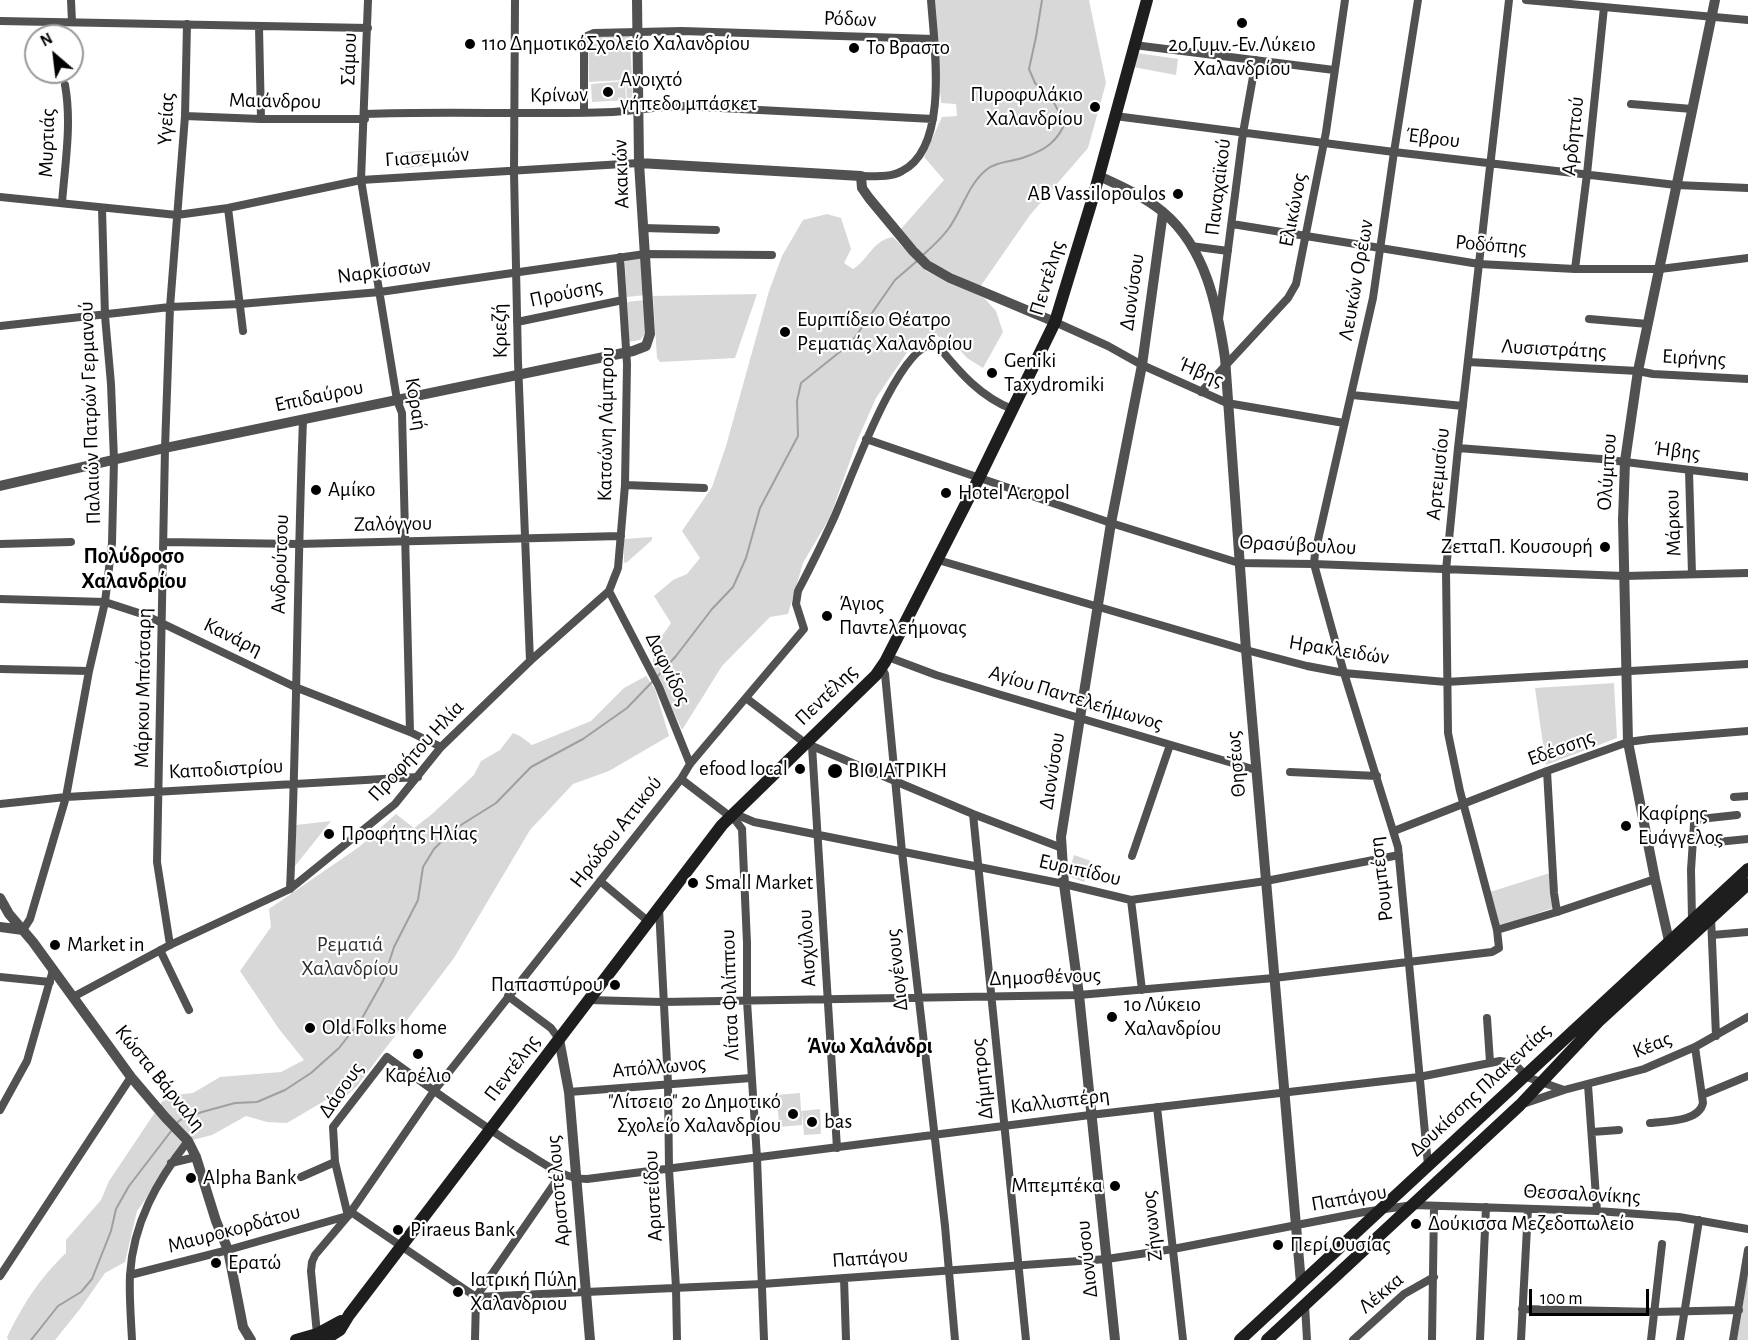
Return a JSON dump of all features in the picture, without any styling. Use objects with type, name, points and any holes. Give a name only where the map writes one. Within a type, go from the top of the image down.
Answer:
[{"type":"main road","name":"Πεντέλης","points":[[339,1335],[349,1315],[731,815],[808,745],[885,662],[1055,322],[1099,176],[1147,0]]},
{"type":"main road","name":"Δουκίσσης Πλακεντίας","points":[[1267,1340],[1520,1105],[1673,945],[1692,920],[1748,869]]},
{"type":"main road","name":"Δουκίσσης Πλακεντίας","points":[[1240,1340],[1524,1076],[1673,945],[1711,917],[1748,885]]},
{"type":"main road","points":[[321,1337],[349,1315]]},
{"type":"main road","points":[[299,1340],[339,1335]]},
{"type":"street","points":[[71,0],[72,22]]},
{"type":"street","name":"Σάμου","points":[[365,117],[368,0]]},
{"type":"street","name":"Κριεζή","points":[[515,0],[514,172],[517,322],[530,661]]},
{"type":"street","name":"Ακακιών","points":[[636,0],[639,164],[650,334],[646,346]]},
{"type":"street","points":[[931,0],[936,83],[933,119],[925,145],[919,157],[910,166],[893,175],[861,176],[865,192],[927,265],[950,278],[1055,322]]},
{"type":"street","name":"Ελικώνος","points":[[1201,392],[1292,292],[1299,276],[1324,143],[1345,0]]},
{"type":"street","name":"Λευκών Ορέων","points":[[1314,564],[1374,298],[1418,0]]},
{"type":"street","name":"Αρτεμισίου","points":[[1499,948],[1497,930],[1464,805],[1448,733],[1446,570],[1509,0]]},
{"type":"street","points":[[1526,0],[1748,20]]},
{"type":"street","name":"Ολύμπου","points":[[1673,945],[1654,879],[1628,742],[1623,519],[1625,461],[1638,371],[1715,0]]},
{"type":"street","name":"Αρδηττού","points":[[1575,269],[1604,7]]},
{"type":"street","points":[[0,21],[368,28]]},
{"type":"street","name":"Υγείας","points":[[177,215],[185,116],[187,24]]},
{"type":"street","points":[[260,27],[261,119]]},
{"type":"street","name":"Ρόδων","points":[[584,112],[584,41],[587,36],[594,33],[636,31],[934,39]]},
{"type":"street","points":[[1134,45],[1334,70]]},
{"type":"street","name":"Παναχαϊκού","points":[[1219,319],[1243,133],[1256,60]]},
{"type":"street","name":"Μυρτιάς","points":[[62,203],[67,136],[65,85]]},
{"type":"street","points":[[1631,104],[1692,109]]},
{"type":"street","name":"Κρίνων","points":[[365,117],[440,111],[516,114],[613,112],[659,106],[682,106],[933,119]]},
{"type":"street","name":"Μαιάνδρου","points":[[185,116],[261,119],[365,117]]},
{"type":"street","name":"Έβρου","points":[[1115,116],[1676,185],[1748,188]]},
{"type":"street","name":"Κοραή","points":[[365,117],[361,180],[397,400],[403,422],[410,732]]},
{"type":"street","name":"Γιασεμιών","points":[[0,197],[177,215],[228,208],[361,180],[639,164],[861,176]]},
{"type":"street","name":"Θησέως","points":[[1099,176],[1163,212],[1191,246],[1208,280],[1219,319],[1225,366],[1246,650],[1301,1283]]},
{"type":"street","name":"Παλαιών Πατρών Γερμανού","points":[[23,930],[30,919],[66,796],[89,671],[105,602],[112,543],[114,460],[105,316],[102,208]]},
{"type":"street","points":[[228,208],[243,332]]},
{"type":"street","name":"Διονύσου","points":[[1115,1340],[1079,995],[1064,884],[1061,837],[1111,523],[1142,365],[1163,212]]},
{"type":"street","name":"Μάρκου Μπότσαρη","points":[[170,945],[157,862],[165,448],[170,307],[177,215]]},
{"type":"street","name":"Ροδόπης","points":[[1232,224],[1479,264],[1575,269],[1660,269],[1748,258]]},
{"type":"street","points":[[643,228],[716,231]]},
{"type":"street","points":[[1191,246],[1228,251]]},
{"type":"street","name":"Ναρκίσσων","points":[[0,326],[170,307],[240,304],[380,292],[645,254],[772,255]]},
{"type":"street","name":"Κατσώνη Λάμπρου","points":[[609,591],[618,568],[625,485],[627,352],[620,257]]},
{"type":"street","name":"Προύσης","points":[[517,322],[623,300]]},
{"type":"street","points":[[1589,319],[1648,324]]},
{"type":"street","name":"Ήβης","points":[[1055,322],[1108,346],[1142,365],[1227,403],[1344,423]]},
{"type":"street","name":"Ηρώδου Αττικού","points":[[321,1337],[312,1262],[315,1255],[349,1214],[434,1091],[508,996],[681,779],[690,764],[804,629],[796,604],[798,591],[833,520],[866,438],[887,397],[915,354],[929,344],[939,346],[957,369],[979,390],[1012,409]]},
{"type":"street","name":"Επιδαύρου","points":[[0,486],[165,448],[627,352],[646,346]]},
{"type":"street","name":"Λυσιστράτης","points":[[1468,362],[1638,371]]},
{"type":"street","name":"Ειρήνης","points":[[1638,371],[1653,374],[1748,379]]},
{"type":"street","points":[[1352,395],[1463,406]]},
{"type":"street","name":"Ανδρούτσου","points":[[290,889],[295,784],[298,544],[303,420]]},
{"type":"street","name":"Θρασύβουλου","points":[[866,438],[1111,523],[1239,563],[1624,576],[1748,573]]},
{"type":"street","name":"Ήβης","points":[[1458,448],[1625,461],[1748,477]]},
{"type":"street","name":"Μάρκου","points":[[1689,471],[1692,574]]},
{"type":"street","points":[[625,485],[704,488]]},
{"type":"street","name":"Ζαλόγγου","points":[[164,542],[298,544],[621,537]]},
{"type":"street","points":[[0,544],[71,542]]},
{"type":"street","name":"Ηρακλειδών","points":[[938,560],[1246,650],[1344,673],[1446,682],[1748,664]]},
{"type":"street","name":"Ρουμπέση","points":[[1314,564],[1344,673],[1394,831],[1399,855],[1407,962],[1428,1165]]},
{"type":"street","name":"Προφήτου Ηλία","points":[[73,997],[170,945],[290,889],[391,808],[441,747],[530,661],[609,591]]},
{"type":"street","name":"Δαφνίδος","points":[[609,591],[659,687],[690,764]]},
{"type":"street","name":"Κανάρη","points":[[0,599],[105,602],[125,607],[295,687],[410,732],[441,747]]},
{"type":"street","name":"Αγίου Παντελεήμωνος","points":[[885,662],[1256,770]]},
{"type":"street","name":"Διογένους","points":[[885,662],[894,780],[955,1340]]},
{"type":"street","points":[[0,669],[89,671]]},
{"type":"street","points":[[746,698],[808,745],[1062,848]]},
{"type":"street","name":"Εδέσσης","points":[[1394,831],[1628,742],[1748,731]]},
{"type":"street","name":"Αισχύλου","points":[[808,745],[819,834],[837,1148]]},
{"type":"street","points":[[1132,856],[1170,745]]},
{"type":"street","points":[[1547,771],[1557,912]]},
{"type":"street","points":[[1290,772],[1377,776]]},
{"type":"street","name":"Καποδιστρίου","points":[[0,804],[66,796],[418,777]]},
{"type":"street","points":[[681,779],[731,815],[742,829],[754,822]]},
{"type":"street","points":[[1734,797],[1748,796]]},
{"type":"street","name":"Δήμητρος","points":[[974,814],[1026,1340]]},
{"type":"street","name":"Ευριπίδου","points":[[731,815],[754,822],[1064,884],[1131,900],[1266,881],[1399,855]]},
{"type":"street","points":[[1692,920],[1691,870],[1694,824],[1700,819],[1737,815]]},
{"type":"street","name":"Λίτσα Φιλίππου","points":[[742,829],[747,1000],[757,1158],[764,1340]]},
{"type":"street","points":[[1717,842],[1748,839]]},
{"type":"street","points":[[1497,930],[1654,879]]},
{"type":"street","points":[[600,881],[649,922]]},
{"type":"street","name":"Κώστα Βάρναλη","points":[[0,898],[9,914],[131,1077],[184,1137],[195,1157],[228,1250],[243,1327],[251,1340]]},
{"type":"street","points":[[1131,900],[1142,990]]},
{"type":"street","name":"Αριστείδου","points":[[659,907],[677,1340]]},
{"type":"street","points":[[1711,917],[1716,1036]]},
{"type":"street","points":[[0,927],[23,930]]},
{"type":"street","points":[[1712,935],[1748,932]]},
{"type":"street","name":"Δημοσθένους","points":[[589,1000],[662,1002],[1079,995],[1274,978],[1492,952],[1499,948]]},
{"type":"street","points":[[160,950],[189,1010]]},
{"type":"street","points":[[0,1110],[27,1062],[53,970]]},
{"type":"street","points":[[0,977],[50,982]]},
{"type":"street","points":[[508,996],[551,1028],[559,1039]]},
{"type":"street","name":"Κέας","points":[[1520,1105],[1564,1090],[1644,1069],[1695,1047],[1748,1017]]},
{"type":"street","points":[[1487,1018],[1490,1062]]},
{"type":"street","name":"Αριστοτέλους","points":[[559,1039],[569,1092],[591,1340]]},
{"type":"street","points":[[1650,1123],[1697,1114],[1703,1107],[1695,1047]]},
{"type":"street","name":"Δάσους","points":[[349,1214],[335,1162],[333,1127],[387,1057],[434,1091]]},
{"type":"street","name":"Καλλισπέρη","points":[[576,1179],[1419,1077],[1490,1062],[1508,1062],[1522,1070],[1524,1076],[1541,1083]]},
{"type":"street","points":[[1702,1095],[1748,1076]]},
{"type":"street","points":[[0,1276],[131,1077]]},
{"type":"street","name":"Απόλλωνος","points":[[569,1092],[751,1078]]},
{"type":"street","name":"Κέας","points":[[1541,1083],[1564,1090]]},
{"type":"street","points":[[1588,1085],[1597,1211]]},
{"type":"street","points":[[434,1091],[490,1130],[561,1174],[576,1179]]},
{"type":"street","name":"Ζήνωνος","points":[[1157,1107],[1183,1340]]},
{"type":"street","points":[[1592,1132],[1619,1130]]},
{"type":"street","points":[[132,1340],[130,1275],[137,1230],[149,1199],[184,1137]]},
{"type":"street","points":[[171,1163],[195,1157]]},
{"type":"street","points":[[301,1177],[335,1162]]},
{"type":"street","points":[[475,1340],[476,1297],[561,1174]]},
{"type":"street","name":"Παπάγου","points":[[476,1297],[762,1284],[1107,1259],[1413,1205]]},
{"type":"street","name":"Θεσσαλονίκης","points":[[1413,1205],[1597,1211],[1699,1220],[1748,1229]]},
{"type":"street","points":[[1432,1340],[1434,1206]]},
{"type":"street","points":[[1480,1340],[1486,1208]]},
{"type":"street","points":[[1521,1340],[1528,1209]]},
{"type":"street","points":[[349,1214],[402,1245],[476,1297]]},
{"type":"street","name":"Μαυροκορδάτου","points":[[130,1275],[228,1250],[349,1214]]},
{"type":"street","points":[[1680,1340],[1699,1220]]},
{"type":"street","points":[[1651,1340],[1662,1244]]},
{"type":"street","points":[[1733,1340],[1748,1250]]},
{"type":"street","points":[[844,1278],[846,1340]]},
{"type":"street","name":"Λέκκα","points":[[1353,1340],[1404,1294],[1434,1278]]},
{"type":"street","points":[[1305,1305],[1307,1340]]},
{"type":"street","points":[[1522,1310],[1655,1312],[1739,1310]]},
{"type":"green space","points":[[934,0],[1089,0],[1106,83],[1088,148],[1030,215],[980,287],[934,264],[900,230],[944,180],[924,157],[942,117],[957,116],[956,104],[941,103]]},
{"type":"green space","points":[[630,34],[633,104],[627,104],[626,80],[589,82],[588,37]]},
{"type":"green space","points":[[1137,53],[1178,59],[1176,75],[1133,67]]},
{"type":"green space","name":"Ανοιχτό γήπεδο μπάσκετ","points":[[625,81],[626,100],[592,102],[591,84]]},
{"type":"green space","points":[[433,150],[434,165],[405,168],[405,152]]},
{"type":"green space","points":[[827,214],[841,218],[851,249],[844,263],[853,269],[880,242],[893,237],[926,271],[984,298],[996,311],[1003,332],[983,368],[967,358],[951,340],[933,335],[910,348],[876,398],[857,441],[830,517],[803,563],[788,614],[770,617],[722,666],[682,730],[652,665],[656,645],[671,623],[654,596],[673,580],[687,574],[700,558],[682,531],[712,487],[726,446],[769,291],[782,256],[803,220]]},
{"type":"green space","points":[[643,258],[646,295],[626,297],[625,260]]},
{"type":"green space","points":[[757,294],[735,358],[660,362],[657,358],[653,296]]},
{"type":"green space","points":[[646,300],[646,333],[640,340],[628,342],[626,302]]},
{"type":"green space","points":[[652,537],[652,540],[626,563],[624,562],[624,539]]},
{"type":"green space","name":"Ρεματιά Χαλανδρίου","points":[[646,676],[655,689],[669,736],[609,771],[573,784],[530,830],[454,958],[357,1086],[345,1097],[331,1097],[287,1123],[267,1122],[246,1116],[212,1135],[188,1141],[137,1211],[125,1262],[105,1273],[55,1340],[8,1340],[7,1337],[26,1302],[48,1272],[66,1253],[66,1240],[101,1200],[109,1181],[166,1096],[193,1093],[220,1077],[281,1072],[304,1060],[279,1029],[240,971],[271,927],[269,909],[359,847],[396,814],[414,828],[474,775],[481,761],[500,750],[513,733],[532,745],[591,721],[624,688]]},
{"type":"green space","points":[[1614,683],[1617,738],[1546,765],[1535,688]]},
{"type":"green space","points":[[331,821],[295,866],[296,825]]},
{"type":"green space","points":[[1074,855],[1091,861],[1084,882],[1068,876]]},
{"type":"green space","points":[[1550,873],[1553,908],[1500,926],[1490,892]]},
{"type":"green space","points":[[800,1093],[801,1111],[820,1109],[821,1134],[804,1135],[802,1111],[802,1125],[779,1127],[777,1095]]},
{"type":"green space","points":[[1748,1272],[1748,1340],[1737,1340]]},
{"type":"waterway","points":[[923,255],[949,228],[974,183],[986,170],[1039,151],[1054,140],[1065,123],[1054,103],[1035,83],[1029,69],[1042,0]]},
{"type":"waterway","points":[[657,677],[712,609],[733,587],[746,558],[760,508],[798,436],[797,401],[801,383],[851,343],[895,280],[917,261]]},
{"type":"waterway","points":[[177,1123],[202,1112],[235,1103],[257,1102],[285,1090],[311,1073],[339,1048],[361,1020],[383,981],[394,947],[418,900],[423,867],[434,849],[453,830],[496,803],[531,767],[583,739],[627,708],[653,681]]},
{"type":"waterway","points":[[31,1340],[58,1306],[81,1292],[92,1279],[111,1231],[116,1209],[129,1186],[172,1130]]},
{"type":"place","name":"2ο Γυμν.-Εν.Λύκειο Χαλανδρίου","points":[[1242,23]]},
{"type":"place","name":"11ο ΔημοτικόΣχολείο Χαλανδρίου","points":[[470,44]]},
{"type":"place","name":"Το Βραστο","points":[[854,48]]},
{"type":"place","name":"Ανοιχτό γήπεδο μπάσκετ","points":[[608,92]]},
{"type":"place","name":"Πυροφυλάκιο Χαλανδρίου","points":[[1095,107]]},
{"type":"place","name":"AB Vassilopoulos","points":[[1178,194]]},
{"type":"place","name":"Ευριπίδειο Θέατρο Ρεματιάς Χαλανδρίου","points":[[785,332]]},
{"type":"place","name":"Geniki Taxydromiki","points":[[992,373]]},
{"type":"place","name":"Αμίκο","points":[[316,490]]},
{"type":"place","name":"Hotel Acropol","points":[[946,493]]},
{"type":"place","name":"ΖετταΠ. Κουσουρή","points":[[1605,547]]},
{"type":"place","name":"Άγιος Παντελεήμονας","points":[[827,616]]},
{"type":"place","name":"efood local","points":[[800,769]]},
{"type":"place","name":"ΒΙΟΙΑΤΡΙΚΗ","points":[[835,771]]},
{"type":"place","name":"Καφίρης Ευάγγελος","points":[[1626,826]]},
{"type":"place","name":"Προφήτης Ηλίας","points":[[329,834]]},
{"type":"place","name":"Small Market","points":[[693,883]]},
{"type":"place","name":"Market in","points":[[55,945]]},
{"type":"place","name":"Παπασπύρου","points":[[615,985]]},
{"type":"place","name":"1ο Λύκειο Χαλανδρίου","points":[[1112,1017]]},
{"type":"place","name":"Old Folks home","points":[[310,1028]]},
{"type":"place","name":"Καρέλιο","points":[[418,1054]]},
{"type":"place","name":"\"Λίτσειο\" 2ο Δημοτικό Σχολείο Χαλανδρίου","points":[[793,1114]]},
{"type":"place","name":"bas","points":[[812,1122]]},
{"type":"place","name":"Alpha Bank","points":[[191,1178]]},
{"type":"place","name":"Μπεμπέκα","points":[[1115,1186]]},
{"type":"place","name":"Δούκισσα Μεζεδοπωλείο","points":[[1416,1224]]},
{"type":"place","name":"Piraeus Bank","points":[[398,1230]]},
{"type":"place","name":"Περί Ουσίας","points":[[1278,1245]]},
{"type":"place","name":"Ερατώ","points":[[216,1263]]},
{"type":"place","name":"Ιατρική Πύλη Χαλανδριου","points":[[458,1292]]},
{"type":"district","name":"Πολύδροσο Χαλανδρίου","points":[[134,568]]},
{"type":"district","name":"Άνω Χαλάνδρι","points":[[870,1046]]}]
